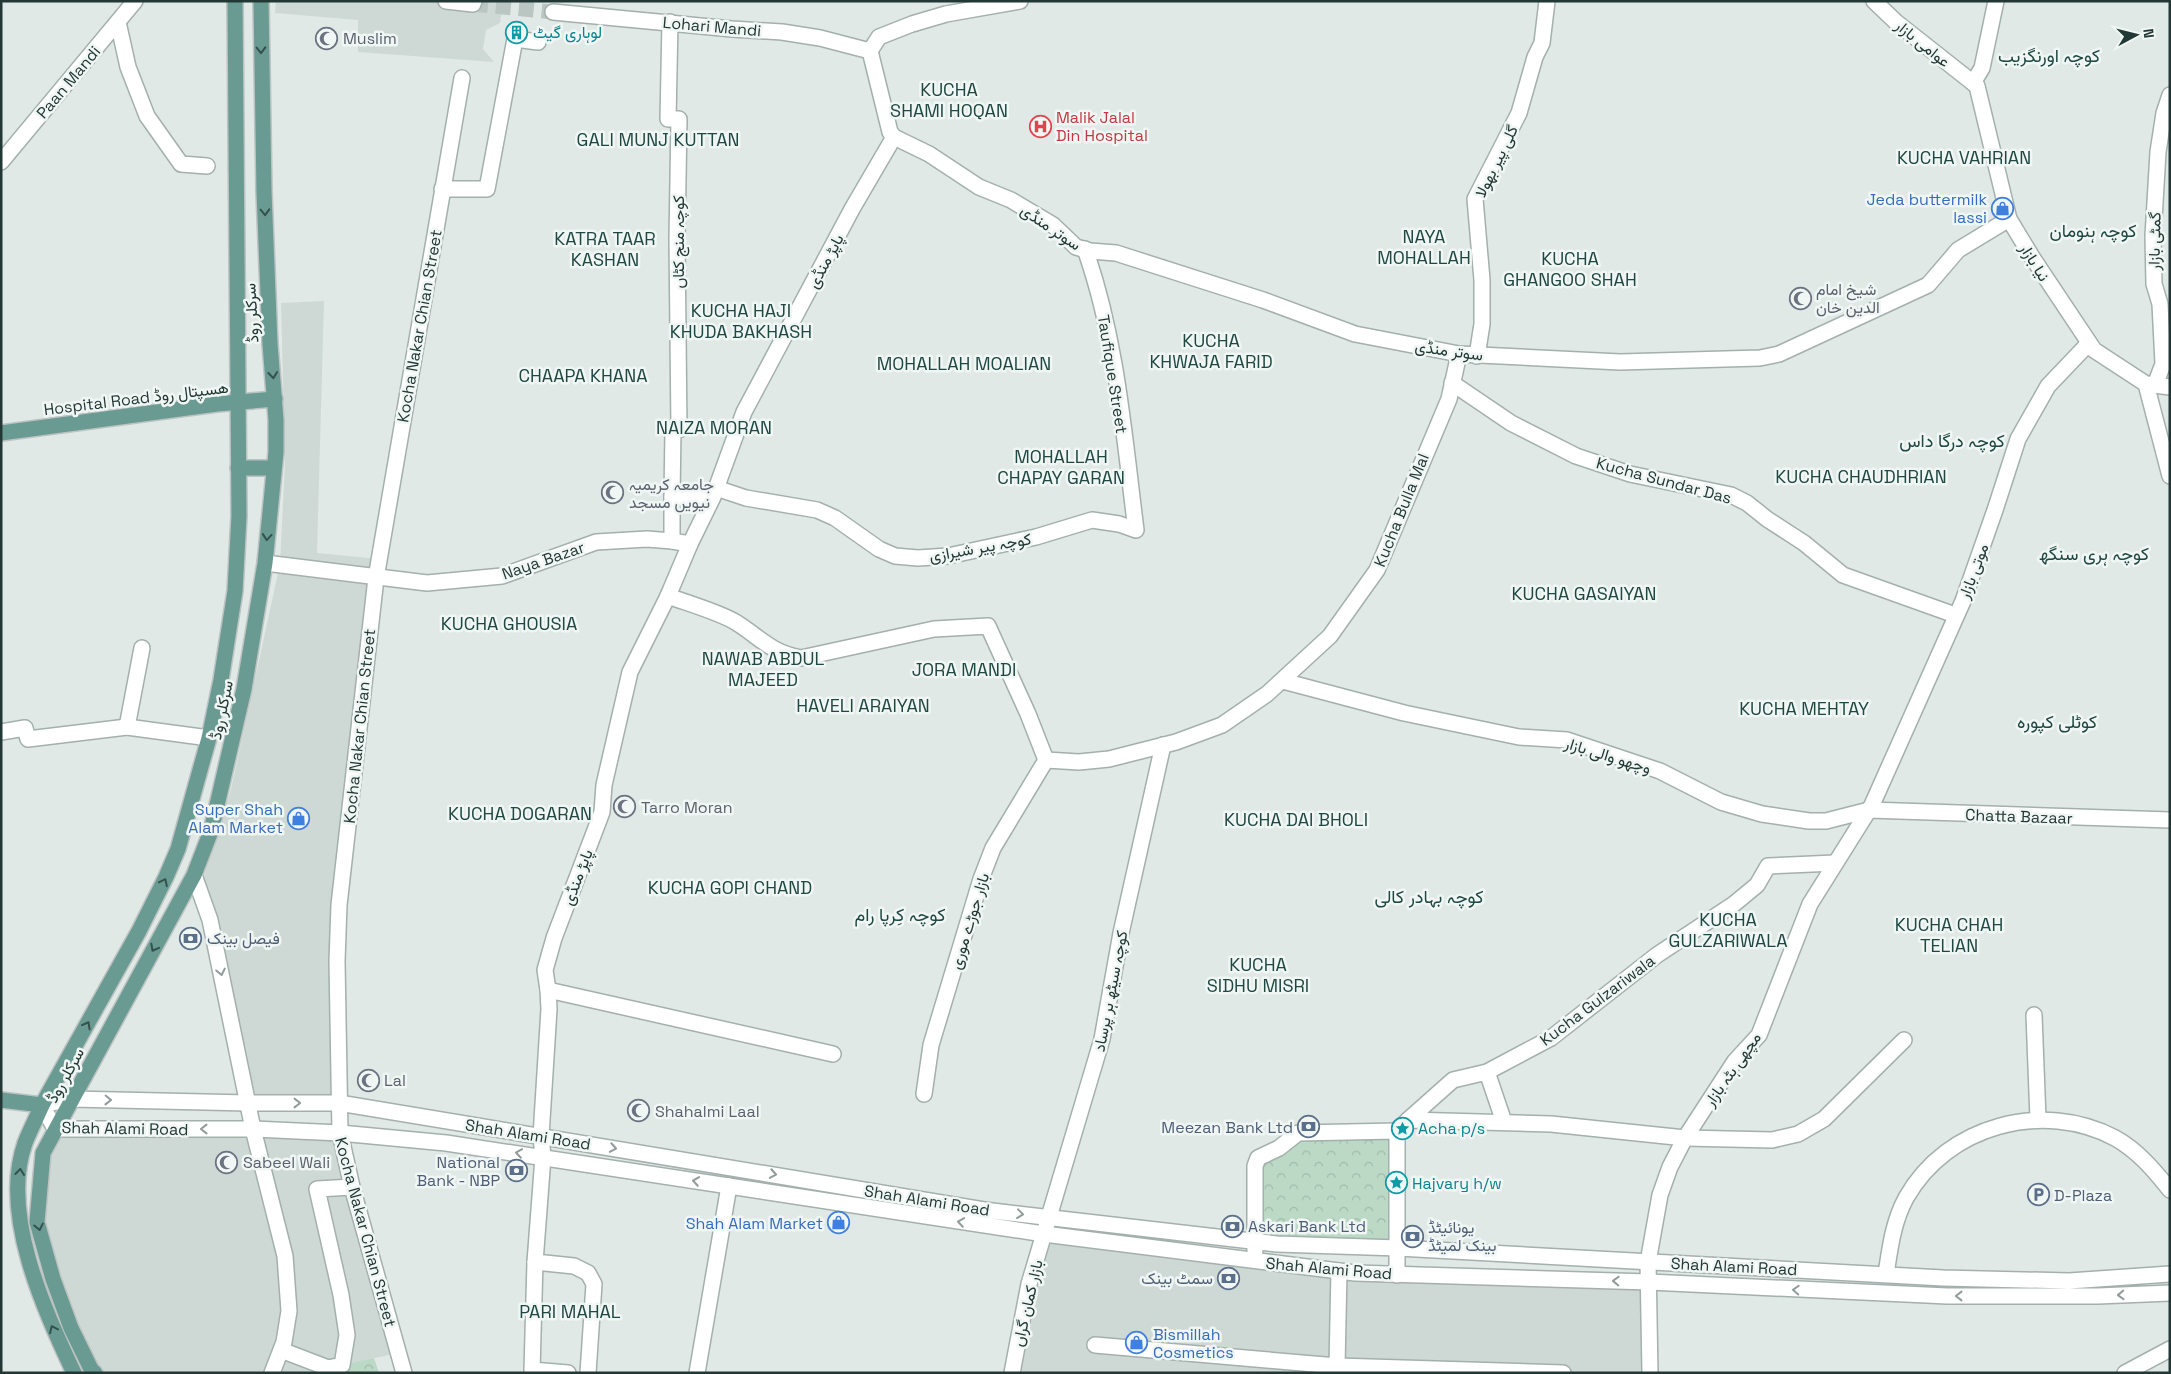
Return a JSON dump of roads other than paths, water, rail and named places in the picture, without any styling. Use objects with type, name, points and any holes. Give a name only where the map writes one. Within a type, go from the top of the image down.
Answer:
[{"type":"main road","name":"سرکلر روڈ","points":[[74,1373],[49,1319],[28,1260],[19,1216],[18,1175],[24,1144],[42,1105],[166,877],[187,820],[209,738],[223,670],[235,591],[239,541],[235,1]]},
{"type":"main road","name":"سرکلر روڈ","points":[[95,1373],[91,1370],[71,1328],[53,1279],[37,1222],[43,1153],[194,875],[210,830],[222,787],[244,689],[265,563],[276,432],[266,257],[261,1]]},
{"type":"main road","name":"Hospital Road ھسپتال روڈ","points":[[1,433],[275,399]]},
{"type":"main road","points":[[238,468],[274,468]]},
{"type":"main road","points":[[1,1100],[42,1105]]},
{"type":"street","name":"Paan Mandi","points":[[1,162],[135,1]]},
{"type":"street","points":[[446,1],[474,3]]},
{"type":"street","points":[[894,137],[890,132],[870,51],[879,37],[912,24],[946,14],[1020,1]]},
{"type":"street","name":"گلی پیر بھولا","points":[[1477,356],[1482,324],[1482,280],[1475,199],[1519,113],[1542,43],[1547,1]]},
{"type":"street","name":"عوامی بازار","points":[[1874,1],[1896,22],[1972,83]]},
{"type":"street","points":[[1972,83],[1982,68],[1996,1]]},
{"type":"street","name":"Lohari Mandi","points":[[557,8],[600,8],[670,22],[782,32],[820,38],[870,51]]},
{"type":"street","points":[[118,22],[128,68],[147,116],[181,164],[207,166]]},
{"type":"street","name":"کوچہ منج کٹاں","points":[[670,22],[668,119],[679,119],[677,239],[679,430],[673,430],[672,497]]},
{"type":"street","points":[[442,189],[488,189],[516,39],[538,42]]},
{"type":"street","name":"Kocha Nakar Chian Street","points":[[404,1373],[352,1187],[340,1133],[336,961],[339,905],[376,578],[462,78]]},
{"type":"street","name":"نیا بازار","points":[[1972,83],[1976,86],[2009,218],[2032,257],[2094,350],[2157,385]]},
{"type":"street","name":"گمٹی بازار","points":[[2157,385],[2163,364],[2160,304],[2154,284],[2153,236],[2158,152],[2164,113],[2170,95]]},
{"type":"street","name":"سوتر منڈی","points":[[894,137],[929,154],[979,187],[1011,200],[1053,225],[1076,247],[1116,253],[1263,300],[1355,334],[1477,356],[1519,356],[1567,361],[1620,362],[1760,358],[1779,354],[1928,285],[1958,250],[2009,218]]},
{"type":"street","name":"پاپڑ منڈی","points":[[568,1373],[532,1370],[534,1262],[543,1157],[541,1136],[548,990],[545,970],[554,938],[602,812],[604,785],[630,672],[668,596],[714,493],[744,412],[852,209],[894,137]]},
{"type":"street","name":"Taufique Street","points":[[1085,249],[1100,294],[1115,367],[1136,530]]},
{"type":"street","name":"موتی بازار","points":[[1869,810],[1901,743],[1975,571],[2018,439],[2048,386],[2090,343]]},
{"type":"street","name":"Kucha Bulla Mal","points":[[1046,760],[1079,762],[1109,759],[1163,745],[1222,726],[1283,681],[1330,636],[1377,570],[1449,399],[1459,354]]},
{"type":"street","name":"Kucha Sundar Das","points":[[1452,383],[1511,423],[1576,456],[1630,474],[1732,495],[1747,503],[1804,544],[1842,575],[1956,615]]},
{"type":"street","points":[[2157,385],[2170,476]]},
{"type":"street","name":"کوچہ پیر شیرازی","points":[[672,497],[714,493],[817,510],[835,518],[879,549],[895,556],[918,558],[948,556],[1036,537],[1092,520],[1119,524],[1136,530]]},
{"type":"street","points":[[672,497],[672,541]]},
{"type":"street","name":"Naya Bazar","points":[[265,563],[427,583],[502,576],[596,542],[647,539],[690,544]]},
{"type":"street","points":[[668,596],[736,622],[768,647],[788,656],[802,658],[934,630],[988,626],[1028,714],[1046,760]]},
{"type":"street","points":[[127,727],[142,648]]},
{"type":"street","name":"وچھو والی بازار","points":[[1283,681],[1356,701],[1519,737],[1567,740],[1660,771],[1721,802],[1762,814],[1809,821],[1826,821],[1869,810]]},
{"type":"street","points":[[1,732],[25,728],[28,739],[127,727],[209,738]]},
{"type":"street","name":"کوچہ سیٹھ ہر پرساد","points":[[1044,1234],[1102,1039],[1121,934],[1163,745]]},
{"type":"street","name":"بازار جوڑے موری","points":[[924,1094],[931,1045],[981,879],[993,848],[1046,760]]},
{"type":"street","name":"Chatta Bazaar","points":[[1869,810],[2170,820]]},
{"type":"street","name":"مچھی ہٹہ بازار","points":[[1650,1373],[1648,1262],[1660,1195],[1670,1167],[1685,1138],[1735,1061],[1759,1035],[1810,904],[1869,810]]},
{"type":"street","name":"Kucha Gulzariwala","points":[[1397,1131],[1453,1080],[1487,1072],[1551,1038],[1657,955],[1734,904],[1756,885],[1768,866],[1835,863]]},
{"type":"street","points":[[194,875],[210,920],[253,1129],[285,1256],[289,1311],[281,1350],[272,1373]]},
{"type":"street","points":[[548,990],[833,1054]]},
{"type":"street","points":[[2034,1015],[2038,1119]]},
{"type":"street","points":[[1408,1120],[1551,1124],[1685,1138],[1772,1140],[1798,1134],[1824,1119],[1904,1040]]},
{"type":"street","points":[[1487,1072],[1504,1122]]},
{"type":"street","name":"Shah Alami Road","points":[[2170,1274],[2069,1281],[1943,1278],[1398,1248],[1277,1244],[984,1210],[339,1103],[72,1099],[42,1105],[55,1129],[253,1129],[340,1133],[446,1143],[1044,1234],[1339,1271],[1397,1275],[1649,1282],[1947,1296],[2098,1296],[2170,1293]]},
{"type":"street","points":[[1886,1274],[1891,1235],[1906,1197],[1931,1166],[1962,1141],[1999,1125],[2038,1119],[2078,1124],[2115,1138],[2148,1162],[2170,1190]]},
{"type":"street","points":[[1255,1261],[1255,1166],[1258,1158],[1270,1154],[1298,1133],[1397,1131],[1397,1275]]},
{"type":"street","points":[[697,1373],[729,1186]]},
{"type":"street","points":[[281,1350],[328,1368],[342,1365],[348,1335],[317,1189],[352,1187]]},
{"type":"street","name":"بازار کمان گراں","points":[[1012,1373],[1029,1284],[1044,1234]]},
{"type":"street","points":[[534,1262],[574,1266],[588,1273],[594,1284],[588,1373]]},
{"type":"street","points":[[1337,1366],[1339,1271]]},
{"type":"street","points":[[1096,1345],[1379,1370],[1563,1373]]},
{"type":"street","points":[[2125,1373],[2170,1349]]},
{"type":"tunnel","points":[[473,4],[553,12]]},
{"type":"place","name":"لوہاری گیٹ","points":[[517,32]]},
{"type":"place","name":"Muslim","points":[[327,38]]},
{"type":"place","name":"Malik Jalal Din Hospital","points":[[1040,126]]},
{"type":"place","name":"Jeda buttermilk lassi","points":[[2003,208]]},
{"type":"place","name":"شیخ امام الدین خان","points":[[1800,298]]},
{"type":"place","name":"جامعہ کریمیہ نیویں مسجد","points":[[613,493]]},
{"type":"place","name":"Tarro Moran","points":[[625,807]]},
{"type":"place","name":"Super Shah Alam Market","points":[[299,818]]},
{"type":"place","name":"فیصل بینک","points":[[191,938]]},
{"type":"place","name":"Lal","points":[[368,1080]]},
{"type":"place","name":"Shahalmi Laal","points":[[639,1111]]},
{"type":"place","name":"Meezan Bank Ltd","points":[[1309,1127]]},
{"type":"place","name":"Acha p/s","points":[[1402,1128]]},
{"type":"place","name":"Sabeel Wali","points":[[227,1162]]},
{"type":"place","name":"National Bank - NBP","points":[[516,1171]]},
{"type":"place","name":"Hajvary h/w","points":[[1396,1183]]},
{"type":"place","name":"D-Plaza","points":[[2038,1195]]},
{"type":"place","name":"Shah Alam Market","points":[[839,1223]]},
{"type":"place","name":"Askari Bank Ltd","points":[[1232,1226]]},
{"type":"place","name":"یونائیٹڈ بینک لمیٹڈ","points":[[1412,1236]]},
{"type":"place","name":"سمٹ بینک","points":[[1229,1278]]},
{"type":"place","name":"Bismillah Cosmetics","points":[[1137,1343]]},
{"type":"district","name":"کوچہ اورنگزیب","points":[[2049,56]]},
{"type":"district","name":"KUCHA SHAMI HOQAN","points":[[949,100]]},
{"type":"district","name":"GALI MUNJ KUTTAN","points":[[658,140]]},
{"type":"district","name":"KUCHA VAHRIAN","points":[[1964,158]]},
{"type":"district","name":"کوچہ ہنومان","points":[[2093,231]]},
{"type":"district","name":"NAYA MOHALLAH","points":[[1424,247]]},
{"type":"district","name":"KATRA TAAR KASHAN","points":[[605,249]]},
{"type":"district","name":"KUCHA GHANGOO SHAH","points":[[1570,269]]},
{"type":"district","name":"KUCHA HAJI KHUDA BAKHASH","points":[[741,321]]},
{"type":"district","name":"KUCHA KHWAJA FARID","points":[[1211,351]]},
{"type":"district","name":"MOHALLAH MOALIAN","points":[[964,364]]},
{"type":"district","name":"CHAAPA KHANA","points":[[583,376]]},
{"type":"district","name":"NAIZA MORAN","points":[[714,428]]},
{"type":"district","name":"کوچہ درگا داس","points":[[1952,441]]},
{"type":"district","name":"MOHALLAH CHAPAY GARAN","points":[[1061,467]]},
{"type":"district","name":"KUCHA CHAUDHRIAN","points":[[1861,477]]},
{"type":"district","name":"کوچہ ہری سنگھ","points":[[2094,554]]},
{"type":"district","name":"KUCHA GASAIYAN","points":[[1584,594]]},
{"type":"district","name":"KUCHA GHOUSIA","points":[[509,624]]},
{"type":"district","name":"NAWAB ABDUL MAJEED","points":[[763,670]]},
{"type":"district","name":"JORA MANDI","points":[[964,670]]},
{"type":"district","name":"HAVELI ARAIYAN","points":[[863,706]]},
{"type":"district","name":"KUCHA MEHTAY","points":[[1804,709]]},
{"type":"district","name":"کوٹلی کپورہ","points":[[2057,722]]},
{"type":"district","name":"KUCHA DOGARAN","points":[[520,814]]},
{"type":"district","name":"KUCHA DAI BHOLI","points":[[1296,820]]},
{"type":"district","name":"KUCHA GOPI CHAND","points":[[730,888]]},
{"type":"district","name":"کوچہ بہادر کالی","points":[[1429,897]]},
{"type":"district","name":"کوچہ کِرپا رام","points":[[900,915]]},
{"type":"district","name":"KUCHA GULZARIWALA","points":[[1728,930]]},
{"type":"district","name":"KUCHA CHAH TELIAN","points":[[1949,935]]},
{"type":"district","name":"KUCHA SIDHU MISRI","points":[[1258,975]]},
{"type":"district","name":"PARI MAHAL","points":[[570,1312]]}]
